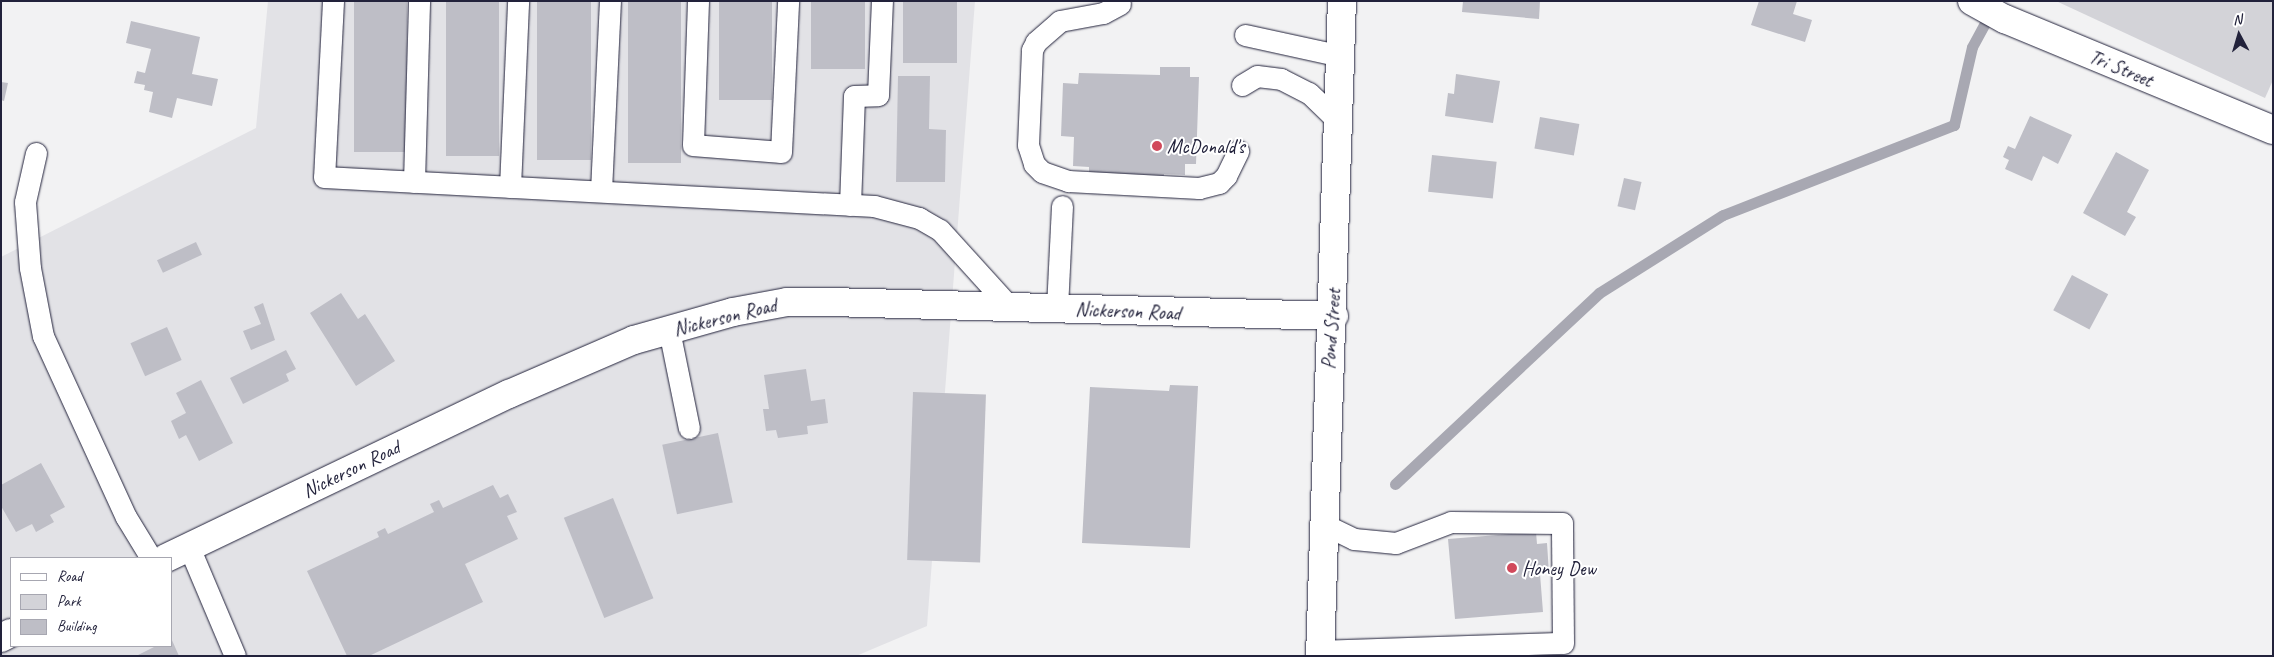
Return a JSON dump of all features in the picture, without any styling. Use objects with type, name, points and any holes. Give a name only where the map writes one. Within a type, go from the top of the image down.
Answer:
[{"type":"street","name":"Pond Street","points":[[1320,653],[1323,524],[1334,316],[1342,1]]},
{"type":"street","name":"Tri Street","points":[[1975,3],[2005,20],[2273,130]]},
{"type":"street","name":"Nickerson Road","points":[[178,553],[509,394],[634,340],[733,312],[787,302],[1009,306],[1334,316]]},
{"type":"lane","points":[[334,1],[324,177],[874,206],[919,218],[940,230],[1009,306]]},
{"type":"lane","points":[[414,182],[419,1]]},
{"type":"lane","points":[[510,187],[518,1]]},
{"type":"lane","points":[[601,191],[610,1]]},
{"type":"lane","points":[[698,1],[693,145],[782,152],[788,1]]},
{"type":"lane","points":[[850,205],[854,96],[878,95],[882,1]]},
{"type":"lane","points":[[1120,4],[1103,12],[1060,21],[1036,42],[1032,50],[1028,145],[1034,164],[1047,174],[1068,181],[1199,188],[1219,183],[1226,176],[1238,151]]},
{"type":"lane","points":[[1245,35],[1341,56]]},
{"type":"lane","points":[[1242,85],[1257,76],[1282,79],[1309,93],[1339,122]]},
{"type":"lane","points":[[36,153],[25,202],[30,268],[43,336],[126,517],[150,557]]},
{"type":"lane","points":[[1057,308],[1062,206]]},
{"type":"lane","points":[[669,330],[689,428]]},
{"type":"lane","points":[[1320,653],[1563,643],[1562,523],[1451,522],[1396,543],[1354,539],[1323,524]]},
{"type":"lane","points":[[178,553],[236,656]]},
{"type":"shaded area","points":[[268,1],[975,1],[927,626],[856,656],[1,656],[1,257],[256,128]]},
{"type":"green space","points":[[2056,1],[2273,1],[2273,80],[2265,98]]},
{"type":"building","points":[[354,1],[407,1],[407,152],[354,152]]},
{"type":"building","points":[[446,1],[499,1],[499,156],[446,156]]},
{"type":"building","points":[[537,1],[591,1],[591,160],[537,160]]},
{"type":"building","points":[[628,1],[681,1],[681,163],[628,163]]},
{"type":"building","points":[[719,1],[772,1],[772,100],[719,100]]},
{"type":"building","points":[[811,1],[865,1],[865,69],[811,69]]},
{"type":"building","points":[[903,1],[957,1],[957,63],[903,63]]},
{"type":"building","points":[[1463,1],[1540,1],[1539,19],[1462,12]]},
{"type":"building","points":[[1759,1],[1797,1],[1793,14],[1812,20],[1805,42],[1751,25]]},
{"type":"building","points":[[131,21],[200,37],[192,74],[218,79],[212,106],[177,98],[172,118],[149,112],[153,92],[144,90],[145,85],[134,83],[137,71],[145,73],[151,49],[126,43]]},
{"type":"building","points":[[1160,67],[1190,67],[1190,77],[1199,77],[1196,164],[1185,164],[1185,175],[1164,174],[1164,180],[1089,177],[1089,167],[1073,166],[1074,137],[1061,136],[1063,83],[1078,84],[1079,73],[1160,75]]},
{"type":"building","points":[[1456,74],[1500,81],[1493,123],[1445,116],[1448,93],[1454,94]]},
{"type":"building","points":[[898,76],[930,76],[929,129],[946,130],[945,182],[896,182]]},
{"type":"building","points":[[1,82],[8,83],[4,101],[1,100]]},
{"type":"building","points":[[2030,116],[2072,135],[2058,164],[2043,156],[2032,181],[2005,169],[2009,160],[2003,157],[2008,146],[2015,149]]},
{"type":"building","points":[[1540,117],[1579,124],[1574,155],[1534,149]]},
{"type":"building","points":[[2116,152],[2149,170],[2127,212],[2136,217],[2125,236],[2083,213]]},
{"type":"building","points":[[1432,155],[1497,162],[1493,199],[1428,192]]},
{"type":"building","points":[[1624,178],[1642,182],[1635,210],[1617,206]]},
{"type":"building","points":[[196,242],[202,255],[163,273],[157,260]]},
{"type":"building","points":[[2072,275],[2108,294],[2089,330],[2053,310]]},
{"type":"building","points":[[341,293],[358,319],[365,314],[395,361],[356,386],[310,313]]},
{"type":"building","points":[[263,303],[275,340],[251,350],[243,331],[261,324],[254,307]]},
{"type":"building","points":[[167,327],[182,360],[145,376],[130,343]]},
{"type":"building","points":[[286,350],[296,369],[286,374],[289,381],[243,404],[230,378]]},
{"type":"building","points":[[806,369],[811,401],[825,399],[828,423],[807,426],[808,434],[778,438],[776,430],[766,431],[763,409],[769,409],[764,375]]},
{"type":"building","points":[[201,380],[233,443],[199,461],[186,435],[179,439],[171,421],[186,413],[176,393]]},
{"type":"building","points":[[1170,385],[1198,386],[1190,548],[1082,543],[1090,387],[1169,391]]},
{"type":"building","points":[[913,392],[986,395],[980,562],[907,560]]},
{"type":"building","points":[[718,433],[733,502],[677,514],[662,445]]},
{"type":"building","points":[[41,463],[65,507],[50,515],[54,522],[36,532],[32,524],[16,532],[1,506],[1,485]]},
{"type":"building","points":[[493,485],[500,498],[508,494],[517,512],[507,516],[518,539],[465,564],[483,602],[369,656],[347,656],[307,571],[379,537],[377,532],[385,528],[388,534],[434,512],[430,504],[439,500],[443,508]]},
{"type":"building","points":[[613,498],[653,598],[604,618],[564,518]]},
{"type":"building","points":[[1536,532],[1537,544],[1547,543],[1549,573],[1540,574],[1543,612],[1455,619],[1448,539]]},
{"type":"building","points":[[172,640],[179,656],[136,656],[154,647],[172,647]]},
{"type":"waterway","points":[[1395,484],[1599,293],[1723,215],[1954,125],[1972,47],[1992,10]]},
{"type":"place","name":"McDonald's","points":[[1157,146]]},
{"type":"place","name":"Honey Dew","points":[[1512,568]]}]
